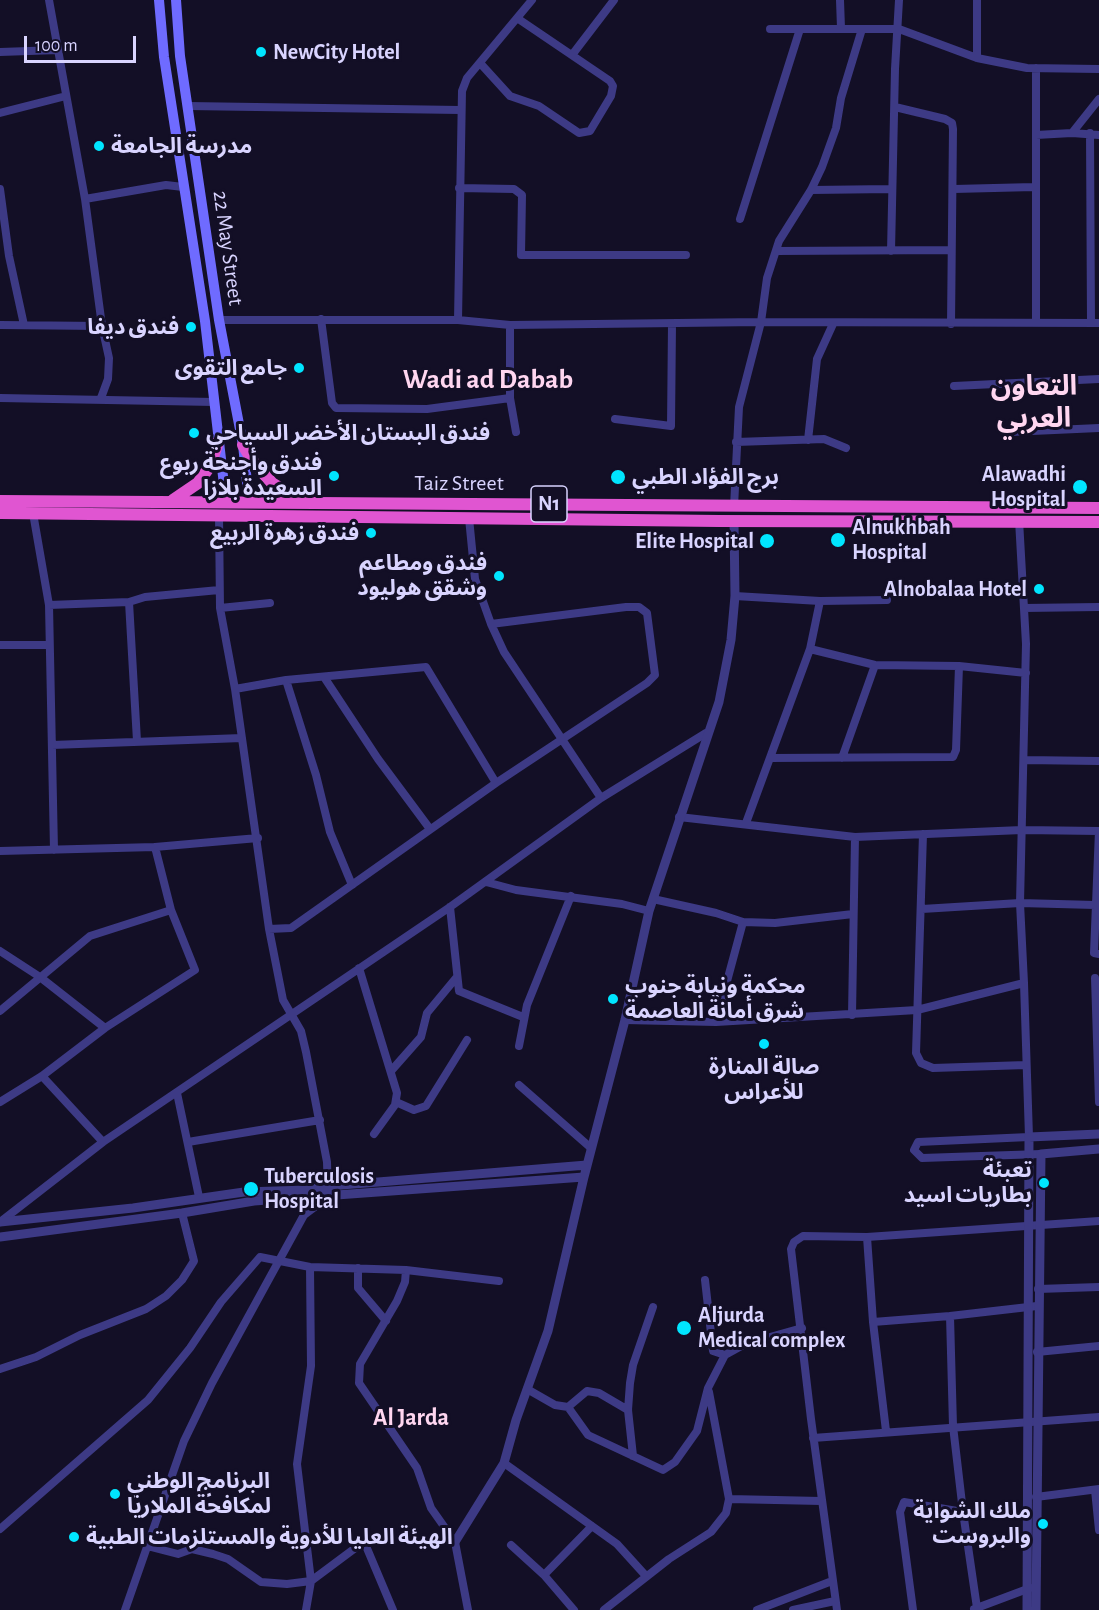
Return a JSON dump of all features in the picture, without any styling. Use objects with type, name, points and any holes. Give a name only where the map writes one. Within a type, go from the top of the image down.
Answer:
[{"type":"highway","points":[[170,501],[198,483],[210,466],[218,442]]},
{"type":"highway","points":[[243,445],[254,464],[272,483],[309,505]]},
{"type":"highway","name":"Taiz Street","points":[[0,501],[249,501],[309,505],[488,503],[734,507],[1099,508]]},
{"type":"highway","points":[[488,503],[488,518]]},
{"type":"highway","points":[[734,507],[734,521]]},
{"type":"highway","name":"Taiz Street","points":[[0,513],[734,521],[1099,522]]},
{"type":"main road","name":"22 May Street","points":[[159,0],[164,57],[205,321],[225,502]]},
{"type":"main road","name":"22 May Street","points":[[176,0],[180,56],[219,320],[243,445],[249,501]]},
{"type":"main road","points":[[183,187],[199,184]]},
{"type":"main road","points":[[205,321],[219,320]]},
{"type":"street","points":[[49,0],[86,199],[102,326],[109,358],[108,379],[101,398]]},
{"type":"street","points":[[458,320],[460,110],[467,78],[532,0]]},
{"type":"street","points":[[572,55],[614,0]]},
{"type":"street","points":[[840,0],[840,28]]},
{"type":"street","points":[[891,251],[891,189],[899,0]]},
{"type":"street","points":[[978,58],[977,0],[986,0]]},
{"type":"street","points":[[480,63],[510,96],[539,106],[573,131],[584,133],[590,130],[611,96],[613,86],[610,81],[517,18]]},
{"type":"street","points":[[770,29],[899,28],[978,58],[1036,68],[1099,69]]},
{"type":"street","points":[[740,219],[800,29]]},
{"type":"street","points":[[734,507],[739,407],[761,322],[767,278],[779,241],[811,190],[836,128],[862,29]]},
{"type":"street","points":[[0,52],[58,50]]},
{"type":"street","points":[[1036,68],[1034,187],[1036,323]]},
{"type":"street","points":[[0,113],[66,96]]},
{"type":"street","points":[[1072,133],[1099,99]]},
{"type":"street","points":[[188,106],[460,110]]},
{"type":"street","points":[[895,107],[952,123],[954,189],[951,324]]},
{"type":"street","points":[[1036,135],[1072,133],[1099,135]]},
{"type":"street","points":[[219,320],[458,320],[510,325],[761,322],[1095,323],[1090,134]]},
{"type":"street","points":[[86,199],[165,185],[183,187]]},
{"type":"street","points":[[954,189],[1034,187]]},
{"type":"street","points":[[459,188],[514,189],[522,195],[520,255],[686,255]]},
{"type":"street","points":[[0,189],[4,256],[24,325]]},
{"type":"street","points":[[811,190],[891,189]]},
{"type":"street","points":[[776,251],[951,250]]},
{"type":"street","points":[[321,319],[332,403],[336,408],[427,409],[510,398]]},
{"type":"street","points":[[615,419],[671,426],[672,324]]},
{"type":"street","points":[[808,440],[817,359],[832,324]]},
{"type":"street","points":[[0,325],[102,326]]},
{"type":"street","points":[[510,325],[510,398],[516,432]]},
{"type":"street","points":[[954,386],[1099,379]]},
{"type":"street","points":[[0,398],[101,398],[214,402]]},
{"type":"street","points":[[1010,432],[1099,428]]},
{"type":"street","points":[[736,442],[824,439],[846,448]]},
{"type":"street","points":[[33,513],[49,605],[54,850]]},
{"type":"street","points":[[125,1610],[184,1441],[278,1260],[304,1215],[328,1197],[329,1186],[320,1120],[301,1031],[283,1000],[269,929],[258,838],[220,608],[219,515]]},
{"type":"street","points":[[469,518],[475,579],[504,652],[601,798]]},
{"type":"street","points":[[1019,520],[1026,673],[1020,903],[1029,1137],[1038,1289],[1033,1306],[1037,1352],[1032,1421],[1036,1497],[1032,1588],[1027,1610]]},
{"type":"street","points":[[455,1542],[504,1463],[548,1331],[591,1148],[625,1020],[649,911],[706,733],[719,702],[731,640],[735,596],[734,521]]},
{"type":"street","points":[[49,605],[129,602],[145,597],[219,590]]},
{"type":"street","points":[[735,596],[820,601],[887,600]]},
{"type":"street","points":[[746,823],[810,649],[820,601]]},
{"type":"street","points":[[129,602],[137,741]]},
{"type":"street","points":[[220,608],[270,603]]},
{"type":"street","points":[[269,929],[291,927],[496,783],[647,683],[655,675],[647,613],[639,607],[491,624]]},
{"type":"street","points":[[1024,608],[1099,607]]},
{"type":"street","points":[[0,645],[49,645]]},
{"type":"street","points":[[810,649],[874,665],[959,666],[1026,673]]},
{"type":"street","points":[[842,758],[874,665]]},
{"type":"street","points":[[770,758],[953,757],[956,750],[959,666]]},
{"type":"street","points":[[235,689],[286,680],[426,667],[496,783]]},
{"type":"street","points":[[324,677],[378,759],[430,830]]},
{"type":"street","points":[[286,680],[316,775],[330,832],[352,885]]},
{"type":"street","points":[[0,1222],[104,1142],[450,907],[601,798],[706,733]]},
{"type":"street","points":[[52,745],[242,738]]},
{"type":"street","points":[[1023,760],[1099,761]]},
{"type":"street","points":[[679,817],[855,837],[1022,830],[1099,831],[1094,953],[1099,954]]},
{"type":"street","points":[[923,834],[916,1053],[921,1063],[933,1068],[1026,1065]]},
{"type":"street","points":[[852,1015],[855,837]]},
{"type":"street","points":[[0,851],[155,847],[258,838]]},
{"type":"street","points":[[0,1102],[42,1076],[105,1028],[195,970],[171,910],[155,847]]},
{"type":"street","points":[[486,882],[516,890],[571,896],[649,911]]},
{"type":"street","points":[[519,1046],[534,982],[571,896]]},
{"type":"street","points":[[653,899],[716,913],[742,922],[775,923],[853,914]]},
{"type":"street","points":[[922,909],[1020,903],[1095,905]]},
{"type":"street","points":[[450,907],[458,988],[463,995],[524,1017]]},
{"type":"street","points":[[0,1011],[90,936],[171,910]]},
{"type":"street","points":[[716,1022],[742,922]]},
{"type":"street","points":[[0,951],[40,977],[105,1028]]},
{"type":"street","points":[[359,968],[397,1093],[396,1102],[374,1134]]},
{"type":"street","points":[[391,1071],[421,1037],[427,1013],[456,978]]},
{"type":"street","points":[[1095,978],[1099,1102]]},
{"type":"street","points":[[625,1020],[716,1022],[917,1010],[1024,982]]},
{"type":"street","points":[[396,1102],[414,1110],[426,1106],[467,1040]]},
{"type":"street","points":[[42,1076],[104,1142]]},
{"type":"street","points":[[519,1085],[591,1148]]},
{"type":"street","points":[[177,1094],[199,1197]]},
{"type":"street","points":[[188,1142],[320,1120]]},
{"type":"street","points":[[1099,1134],[918,1142],[914,1150],[922,1158],[1041,1154],[1099,1149]]},
{"type":"street","points":[[1036,1610],[1032,1588],[1032,1421],[1034,1224],[1041,1154],[1040,1136]]},
{"type":"street","points":[[0,1222],[133,1208],[199,1197],[307,1190],[329,1186],[587,1165]]},
{"type":"street","points":[[0,1237],[254,1201],[584,1177]]},
{"type":"street","points":[[0,1369],[36,1357],[80,1335],[146,1309],[166,1296],[182,1280],[194,1261],[182,1213]]},
{"type":"street","points":[[837,1610],[813,1438],[791,1249],[794,1242],[803,1236],[867,1237],[1099,1221]]},
{"type":"street","points":[[867,1237],[873,1322],[886,1431]]},
{"type":"street","points":[[0,1529],[148,1400],[190,1348],[221,1302],[260,1257],[310,1268],[406,1270],[499,1281]]},
{"type":"street","points":[[306,1610],[311,1581],[297,1464],[311,1366],[310,1268]]},
{"type":"street","points":[[358,1269],[358,1288],[386,1321]]},
{"type":"street","points":[[406,1270],[405,1282],[398,1301],[360,1364],[359,1383],[417,1468],[431,1508],[455,1542],[468,1610]]},
{"type":"street","points":[[705,1280],[713,1351],[725,1355]]},
{"type":"street","points":[[1038,1289],[1099,1287]]},
{"type":"street","points":[[873,1322],[1033,1306]]},
{"type":"street","points":[[633,1456],[628,1410],[633,1365],[653,1307]]},
{"type":"street","points":[[950,1316],[953,1426],[975,1609],[1032,1588]]},
{"type":"street","points":[[527,1389],[555,1405],[568,1407],[588,1435],[663,1470],[675,1462],[697,1431],[708,1388],[725,1355],[745,1344],[802,1328]]},
{"type":"street","points":[[1037,1352],[1099,1346]]},
{"type":"street","points":[[604,1610],[646,1576],[711,1532],[726,1513],[729,1499],[708,1388]]},
{"type":"street","points":[[568,1407],[587,1391],[599,1393],[628,1410]]},
{"type":"street","points":[[813,1438],[1099,1416]]},
{"type":"street","points":[[504,1463],[617,1544],[646,1576]]},
{"type":"street","points":[[1036,1497],[1097,1490],[1099,1530]]},
{"type":"street","points":[[729,1499],[821,1501]]},
{"type":"street","points":[[913,1610],[901,1506],[904,1502],[921,1503],[963,1512]]},
{"type":"street","points":[[544,1575],[592,1526]]},
{"type":"street","points":[[147,1546],[178,1554],[192,1550],[220,1556],[241,1566],[261,1582],[286,1584],[311,1581],[362,1544],[366,1546],[393,1610]]},
{"type":"street","points":[[511,1545],[544,1575],[574,1610]]},
{"type":"street","points":[[757,1610],[832,1581]]},
{"type":"street","points":[[793,1610],[835,1601]]},
{"type":"place","name":"NewCity Hotel","points":[[261,52]]},
{"type":"place","name":"مدرسة الجامعة","points":[[99,146]]},
{"type":"place","name":"فندق ديفا","points":[[191,327]]},
{"type":"place","name":"جامع التقوى","points":[[299,368]]},
{"type":"place","name":"فندق البستان الأخضر السياحي","points":[[194,433]]},
{"type":"place","name":"فندق وأجنحة ربوع السعيدة بلازا","points":[[334,476]]},
{"type":"place","name":"برج الفؤاد الطبي","points":[[618,477]]},
{"type":"place","name":"Alawadhi Hospital","points":[[1080,487]]},
{"type":"place","name":"فندق زهرة الربيع","points":[[371,533]]},
{"type":"place","name":"Alnukhbah Hospital","points":[[838,540]]},
{"type":"place","name":"Elite Hospital","points":[[767,541]]},
{"type":"place","name":"فندق ومطاعم وشقق هوليود","points":[[499,576]]},
{"type":"place","name":"Alnobalaa Hotel","points":[[1039,589]]},
{"type":"place","name":"محكمة ونيابة جنوب شرق أمانة العاصمة","points":[[613,999]]},
{"type":"place","name":"صالة المنارة للأعراس","points":[[764,1044]]},
{"type":"place","name":"تعبئة بطاريات اسيد","points":[[1044,1183]]},
{"type":"place","name":"Tuberculosis Hospital","points":[[251,1189]]},
{"type":"place","name":"Aljurda Medical complex","points":[[684,1328]]},
{"type":"place","name":"البرنامج الوطني لمكافحة الملاريا","points":[[115,1494]]},
{"type":"place","name":"ملك الشواية والبروست","points":[[1043,1524]]},
{"type":"place","name":"الهيئة العليا للأدوية والمستلزمات الطبية","points":[[74,1537]]},
{"type":"district","name":"Wadi ad Dabab","points":[[488,380]]},
{"type":"district","name":"التعاون العربي","points":[[1034,403]]},
{"type":"district","name":"Al Jarda","points":[[411,1418]]}]
